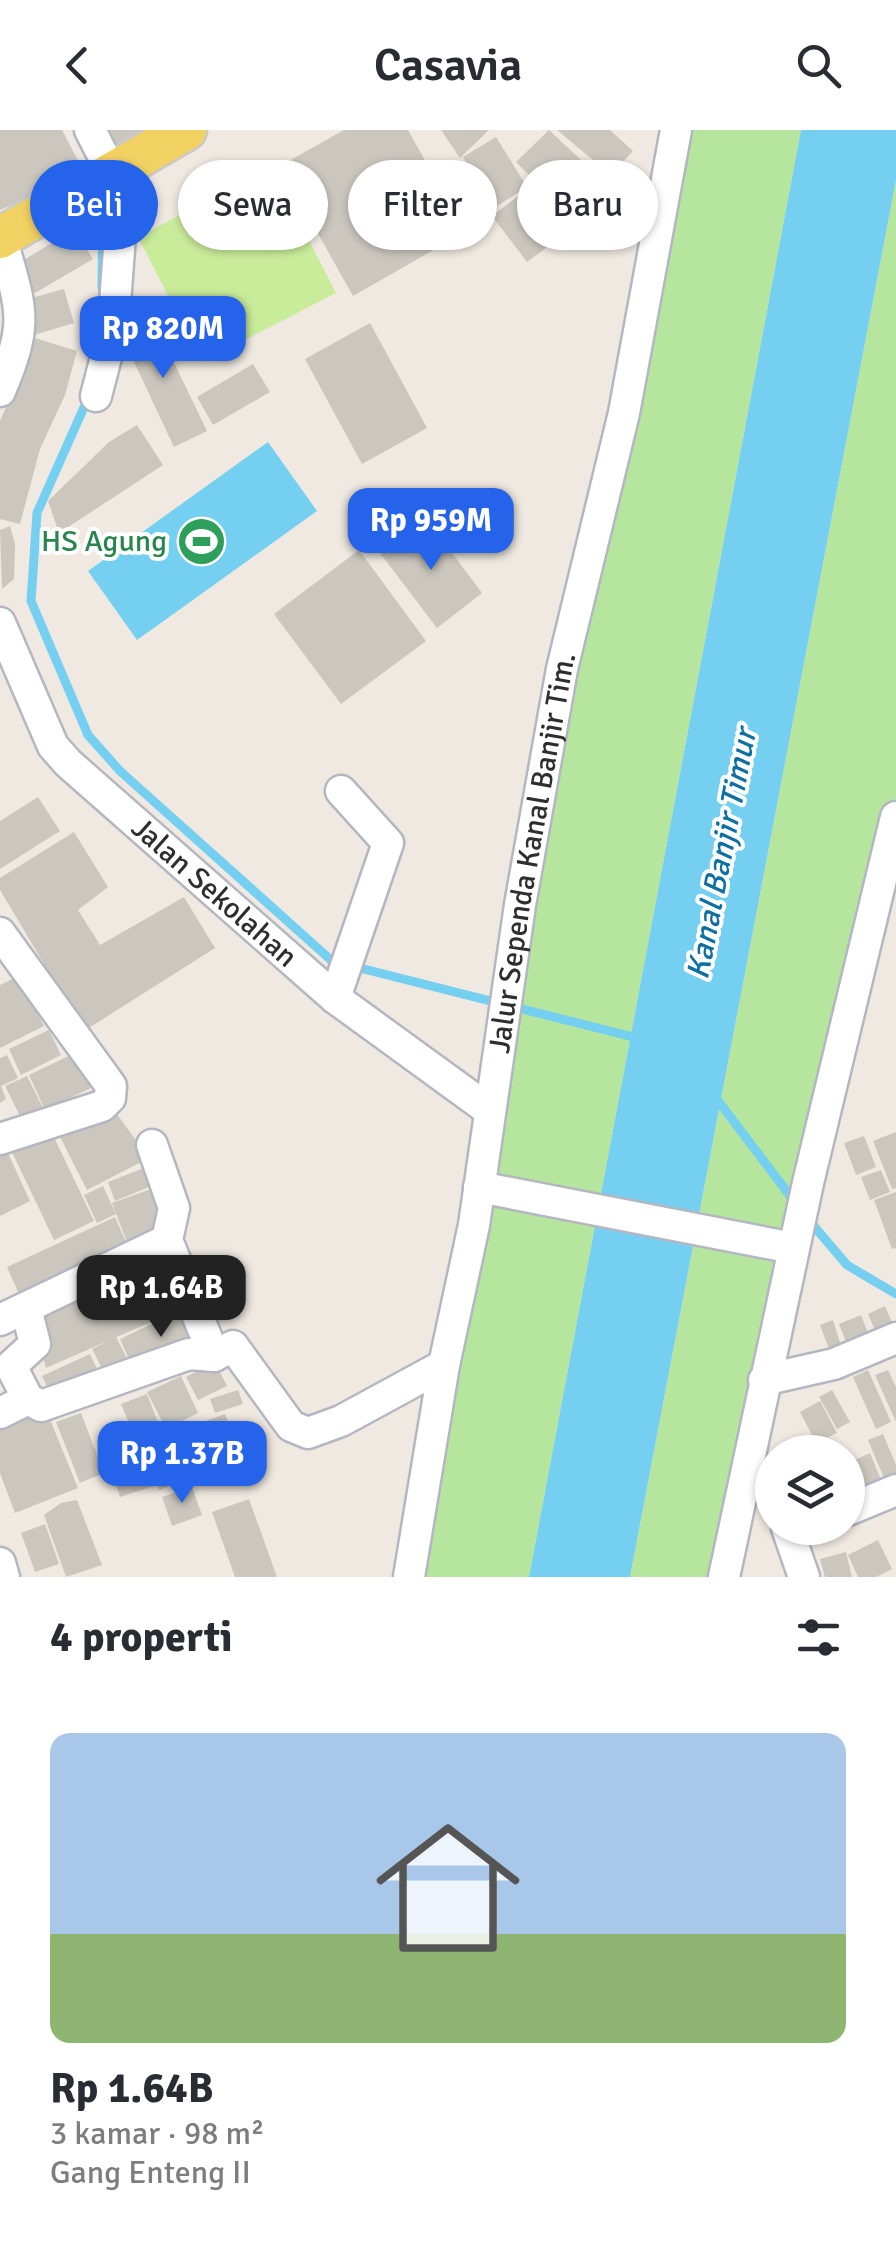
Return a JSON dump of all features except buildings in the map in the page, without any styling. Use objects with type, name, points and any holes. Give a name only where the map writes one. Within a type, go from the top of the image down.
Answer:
[{"type":"main road","points":[[134,160],[186,130]]},
{"type":"main road","points":[[1,237],[30,220]]},
{"type":"street","points":[[90,130],[104,160]]},
{"type":"street","name":"Jalur Sependa Kanal Banjir Tim.","points":[[409,1577],[444,1365],[492,1188],[489,1110],[562,669],[624,413],[672,134]]},
{"type":"street","points":[[0,391],[20,345],[20,318],[1,237]]},
{"type":"street","points":[[96,396],[113,330],[119,250]]},
{"type":"street","name":"Jalan Sekolahan","points":[[0,623],[61,755],[343,973],[489,1110]]},
{"type":"street","points":[[341,791],[388,844],[343,973]]},
{"type":"street","points":[[724,1577],[740,1515],[764,1380],[781,1246],[808,1183],[896,817]]},
{"type":"street","points":[[0,933],[110,1086],[110,1098],[102,1106],[0,1139]]},
{"type":"street","points":[[152,1145],[174,1208],[166,1240],[214,1356]]},
{"type":"street","points":[[492,1188],[781,1246]]},
{"type":"street","points":[[166,1240],[13,1314],[36,1344],[11,1366],[14,1406],[41,1406],[189,1354],[214,1356],[233,1346],[291,1426],[308,1433],[341,1421],[444,1365]]},
{"type":"street","points":[[764,1380],[834,1364],[896,1338]]},
{"type":"street","points":[[865,1503],[896,1490]]},
{"type":"street","points":[[740,1515],[755,1518]]},
{"type":"street","points":[[793,1545],[804,1577]]},
{"type":"street","points":[[0,1563],[4,1577]]},
{"type":"green space","points":[[676,130],[801,130],[529,1577],[409,1577],[654,250],[658,250],[658,228]]},
{"type":"green space","points":[[896,180],[896,817],[720,1577],[630,1577]]},
{"type":"green space","points":[[178,216],[178,250],[314,250],[336,293],[202,362],[145,250],[158,250],[158,226]]},
{"type":"water","name":"Kanal Banjir Timur","points":[[801,130],[896,130],[896,180],[630,1577],[529,1577]]},
{"type":"water","name":"HS Agung","points":[[268,442],[317,511],[137,640],[88,571]]},
{"type":"waterway","points":[[102,250],[102,287]]},
{"type":"waterway","points":[[89,396],[37,513],[31,601],[88,735],[120,771],[332,961],[637,1038]]},
{"type":"waterway","points":[[716,1098],[797,1205]]},
{"type":"waterway","points":[[807,1218],[847,1265],[896,1294]]},
{"type":"place","name":"HS Agung","points":[[202,541]]}]
